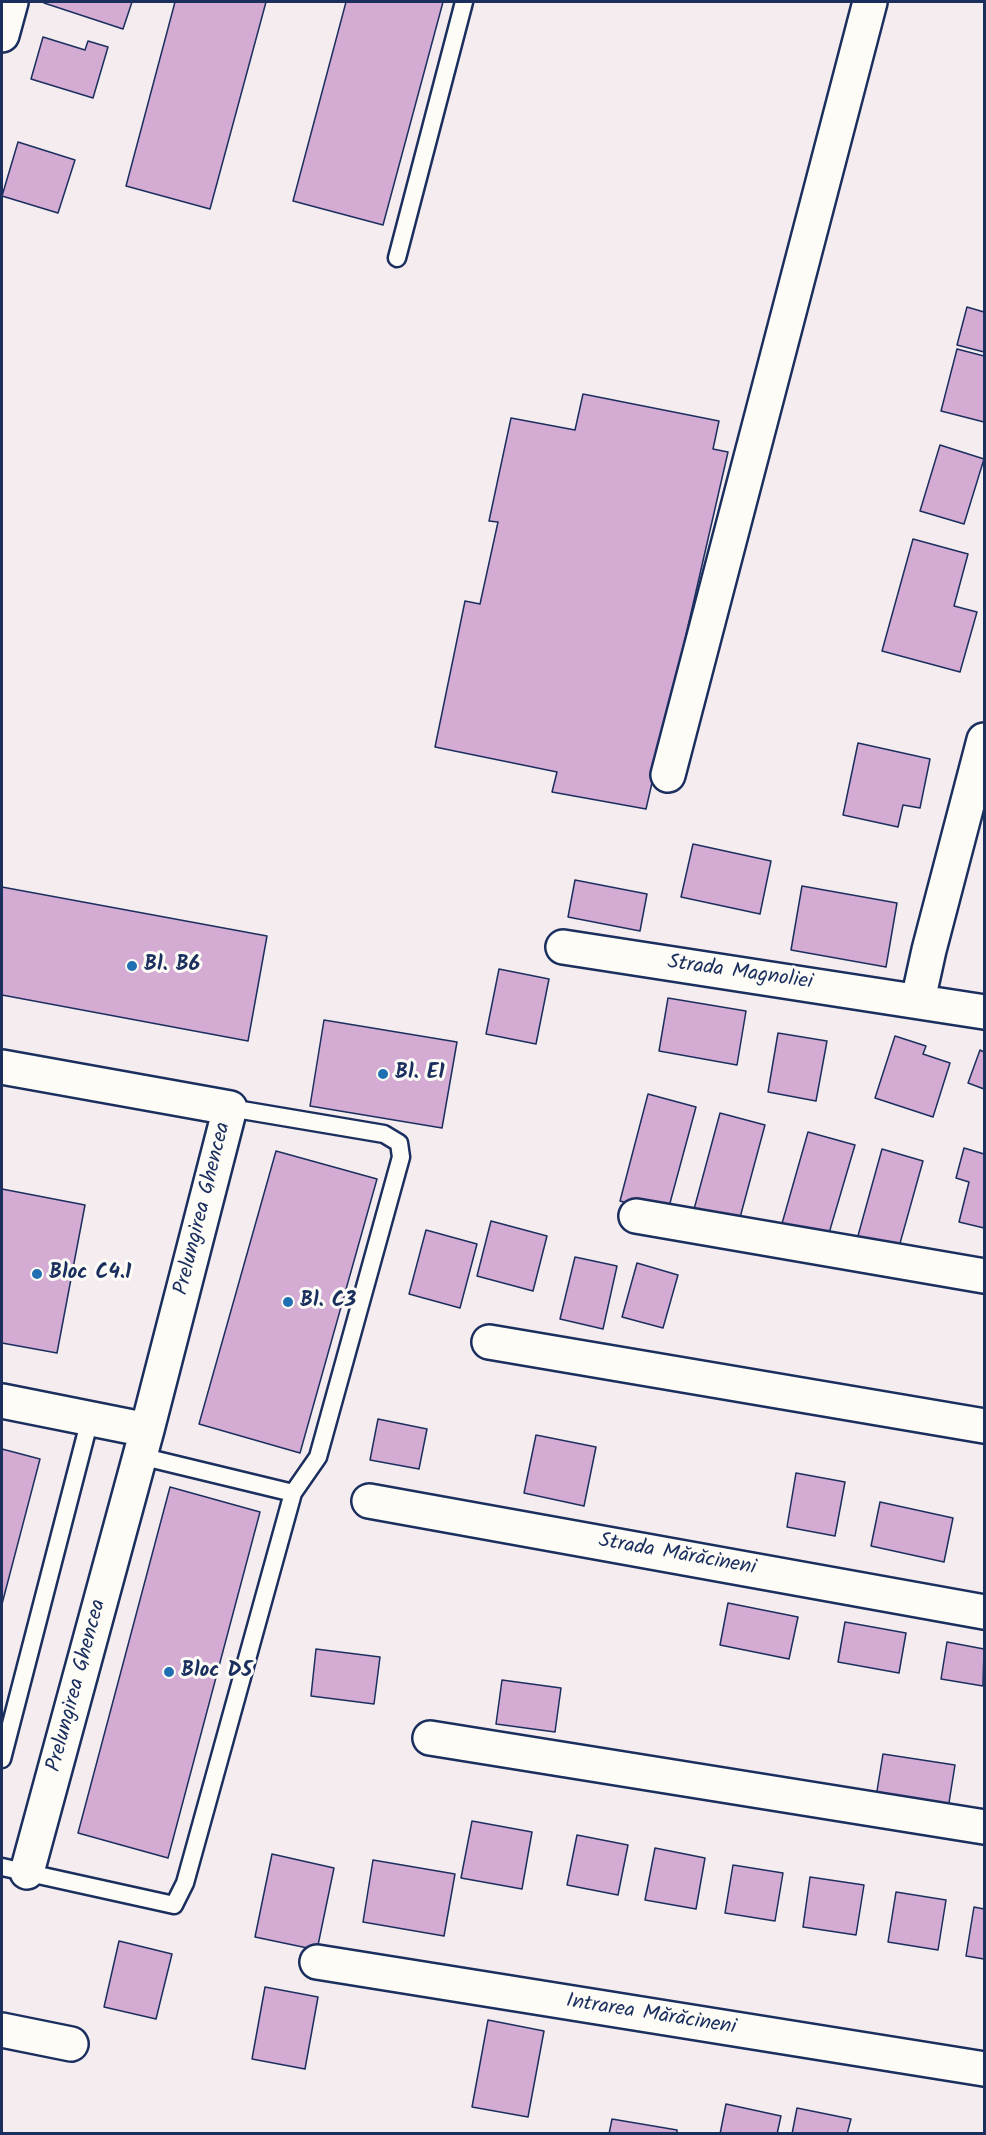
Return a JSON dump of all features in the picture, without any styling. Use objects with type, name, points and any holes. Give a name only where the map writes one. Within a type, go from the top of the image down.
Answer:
[{"type":"street","points":[[2,35],[11,2]]},
{"type":"street","points":[[668,775],[870,2]]},
{"type":"street","points":[[918,1000],[984,740]]},
{"type":"street","name":"Strada Magnoliei","points":[[563,947],[984,1012]]},
{"type":"street","name":"Prelungirea Ghencea","points":[[2,1067],[230,1108],[144,1443],[14,1869]]},
{"type":"street","points":[[636,1216],[984,1276]]},
{"type":"street","points":[[489,1342],[984,1426]]},
{"type":"street","points":[[2,1401],[90,1419],[144,1443]]},
{"type":"street","name":"Strada Mărăcineni","points":[[369,1501],[984,1612]]},
{"type":"street","points":[[430,1738],[984,1827]]},
{"type":"street","name":"Intrarea Mărăcineni","points":[[317,1962],[984,2069]]},
{"type":"street","points":[[2,2030],[71,2044]]},
{"type":"lane","points":[[397,258],[464,2]]},
{"type":"lane","points":[[14,1869],[174,1905],[185,1883],[293,1493],[318,1458],[401,1157],[399,1143],[384,1134],[230,1108]]},
{"type":"lane","points":[[2,1758],[90,1419]]},
{"type":"lane","points":[[144,1443],[293,1493]]},
{"type":"building","points":[[44,2],[132,2],[123,29]]},
{"type":"building","points":[[175,2],[266,2],[210,209],[126,186]]},
{"type":"building","points":[[346,2],[443,2],[383,225],[293,201]]},
{"type":"building","points":[[43,37],[85,50],[88,41],[108,47],[93,98],[31,79]]},
{"type":"building","points":[[18,142],[75,160],[58,213],[2,196]]},
{"type":"building","points":[[967,307],[984,312],[984,352],[957,345]]},
{"type":"building","points":[[957,349],[984,356],[984,422],[941,411]]},
{"type":"building","points":[[583,394],[719,421],[713,449],[728,452],[646,809],[552,792],[557,772],[435,747],[465,601],[480,604],[498,522],[489,521],[511,418],[575,430]]},
{"type":"building","points":[[940,445],[984,459],[964,524],[920,511]]},
{"type":"building","points":[[913,539],[968,554],[954,606],[977,612],[960,672],[882,651]]},
{"type":"building","points":[[858,743],[930,759],[920,808],[903,805],[898,827],[843,815]]},
{"type":"building","points":[[693,844],[771,861],[760,914],[681,897]]},
{"type":"building","points":[[575,880],[647,894],[640,931],[568,917]]},
{"type":"building","points":[[802,886],[897,903],[886,967],[791,950]]},
{"type":"building","name":"Bl. B6","points":[[2,887],[267,936],[248,1041],[2,995]]},
{"type":"building","points":[[499,969],[549,979],[536,1044],[486,1034]]},
{"type":"building","points":[[668,998],[746,1011],[737,1065],[659,1051]]},
{"type":"building","name":"Bl. E1","points":[[324,1020],[457,1042],[442,1128],[310,1106]]},
{"type":"building","points":[[778,1033],[827,1041],[816,1101],[768,1092]]},
{"type":"building","points":[[895,1036],[926,1046],[923,1054],[950,1063],[933,1117],[875,1098]]},
{"type":"building","points":[[980,1050],[984,1052],[984,1089],[968,1083]]},
{"type":"building","points":[[648,1094],[696,1107],[667,1214],[620,1201]]},
{"type":"building","points":[[720,1113],[765,1125],[738,1225],[693,1213]]},
{"type":"building","points":[[808,1132],[855,1145],[827,1240],[781,1227]]},
{"type":"building","points":[[964,1148],[984,1154],[984,1228],[959,1222],[969,1182],[956,1178]]},
{"type":"building","points":[[882,1149],[923,1161],[897,1254],[856,1243]]},
{"type":"building","name":"Bl. C3","points":[[276,1151],[377,1179],[300,1453],[199,1424]]},
{"type":"building","name":"Bloc C4.1","points":[[2,1189],[85,1205],[57,1353],[2,1343]]},
{"type":"building","points":[[491,1221],[547,1236],[533,1291],[477,1276]]},
{"type":"building","points":[[426,1230],[477,1244],[460,1308],[409,1294]]},
{"type":"building","points":[[575,1257],[617,1266],[603,1329],[560,1319]]},
{"type":"building","points":[[637,1263],[678,1275],[663,1328],[622,1317]]},
{"type":"building","points":[[378,1419],[427,1429],[419,1469],[370,1460]]},
{"type":"building","points":[[536,1435],[596,1447],[584,1506],[524,1493]]},
{"type":"building","points":[[2,1449],[40,1459],[2,1604]]},
{"type":"building","points":[[796,1473],[845,1482],[835,1536],[787,1527]]},
{"type":"building","name":"Bloc D5","points":[[170,1487],[260,1512],[168,1858],[78,1833]]},
{"type":"building","points":[[880,1502],[953,1518],[944,1562],[871,1546]]},
{"type":"building","points":[[728,1603],[798,1617],[789,1659],[720,1645]]},
{"type":"building","points":[[845,1622],[906,1633],[899,1673],[838,1662]]},
{"type":"building","points":[[947,1642],[984,1649],[983,1686],[941,1679]]},
{"type":"building","points":[[316,1649],[380,1657],[374,1704],[311,1696]]},
{"type":"building","points":[[502,1680],[561,1688],[555,1732],[496,1724]]},
{"type":"building","points":[[883,1754],[955,1765],[948,1809],[876,1797]]},
{"type":"building","points":[[472,1821],[532,1832],[522,1889],[461,1878]]},
{"type":"building","points":[[577,1835],[628,1845],[618,1895],[567,1885]]},
{"type":"building","points":[[655,1848],[705,1858],[696,1909],[645,1900]]},
{"type":"building","points":[[272,1854],[334,1868],[317,1950],[255,1937]]},
{"type":"building","points":[[373,1860],[455,1874],[444,1936],[363,1922]]},
{"type":"building","points":[[733,1865],[783,1873],[775,1921],[725,1913]]},
{"type":"building","points":[[810,1877],[864,1885],[856,1935],[803,1927]]},
{"type":"building","points":[[896,1892],[946,1900],[938,1950],[888,1942]]},
{"type":"building","points":[[974,1907],[984,1909],[984,1959],[966,1956]]},
{"type":"building","points":[[119,1941],[172,1954],[156,2019],[104,2007]]},
{"type":"building","points":[[265,1987],[318,1997],[305,2069],[252,2059]]},
{"type":"building","points":[[488,2020],[544,2031],[528,2117],[472,2107]]},
{"type":"building","points":[[726,2104],[781,2116],[777,2134],[720,2134]]},
{"type":"building","points":[[797,2108],[851,2119],[847,2134],[792,2134]]},
{"type":"building","points":[[612,2119],[677,2130],[677,2134],[609,2134]]},
{"type":"place","name":"Bl. B6","points":[[132,966]]},
{"type":"place","name":"Bl. E1","points":[[383,1074]]},
{"type":"place","name":"Bloc C4.1","points":[[37,1274]]},
{"type":"place","name":"Bl. C3","points":[[288,1302]]},
{"type":"place","name":"Bloc D5","points":[[169,1672]]}]
